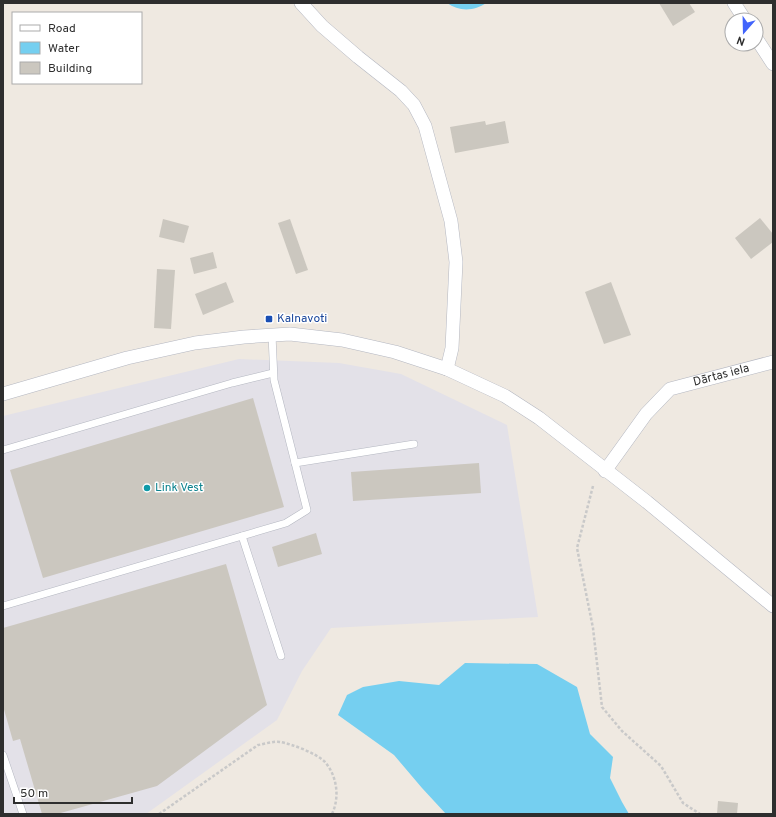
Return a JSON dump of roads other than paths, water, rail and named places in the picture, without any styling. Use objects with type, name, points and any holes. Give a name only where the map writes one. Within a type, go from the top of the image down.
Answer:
[{"type":"street","points":[[301,3],[322,26],[401,91],[414,105],[425,126],[451,221],[456,262],[452,348],[447,369]]},
{"type":"street","points":[[734,3],[740,12]]},
{"type":"street","points":[[764,50],[773,64]]},
{"type":"street","points":[[3,394],[127,358],[195,343],[244,337],[290,334],[342,340],[395,352],[447,369],[505,396],[539,418],[605,471],[647,502],[773,606]]},
{"type":"street","name":"Dārtas iela","points":[[605,471],[646,414],[670,389],[773,362]]},
{"type":"lane","points":[[3,606],[286,523],[307,510],[274,380],[272,335]]},
{"type":"lane","points":[[3,450],[232,383],[273,373]]},
{"type":"lane","points":[[295,462],[414,444]]},
{"type":"lane","points":[[242,536],[282,656]]},
{"type":"lane","points":[[3,755],[23,814]]},
{"type":"water","points":[[447,3],[486,3],[477,8],[462,9]]},
{"type":"water","points":[[465,663],[537,664],[577,687],[590,734],[613,757],[610,778],[629,814],[446,814],[394,755],[338,715],[347,695],[363,687],[399,681],[439,685]]},
{"type":"place","name":"Kalnavoti","points":[[269,319]]},
{"type":"place","name":"Link Vest","points":[[147,488]]}]
